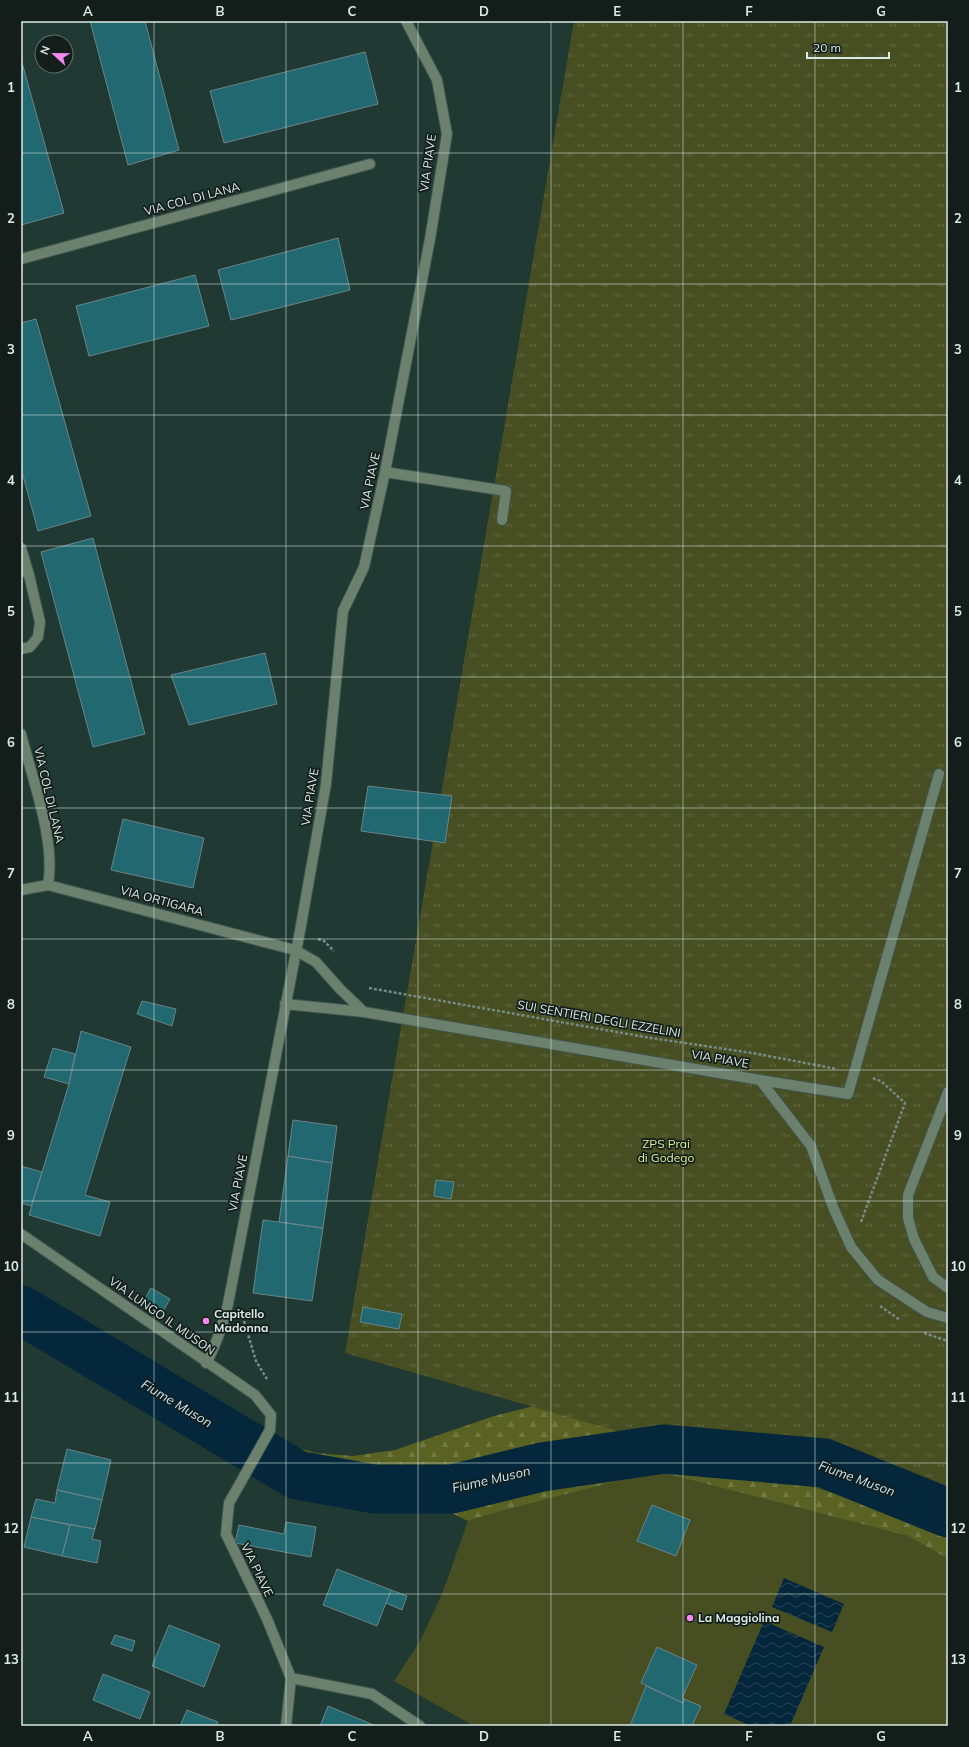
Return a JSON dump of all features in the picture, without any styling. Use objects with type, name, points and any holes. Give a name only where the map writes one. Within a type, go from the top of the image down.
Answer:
[{"type":"street","name":"VIA PIAVE","points":[[206,1363],[214,1350],[222,1328],[228,1304],[326,784],[343,611],[364,567],[385,472],[430,239],[447,134],[437,80],[406,21]]},
{"type":"street","name":"VIA COL DI LANA","points":[[21,259],[370,164]]},
{"type":"street","points":[[385,472],[506,491],[502,520]]},
{"type":"street","points":[[21,548],[25,572],[40,622],[38,637],[30,647],[21,649]]},
{"type":"street","name":"VIA COL DI LANA","points":[[21,734],[48,837],[50,874],[48,885]]},
{"type":"street","points":[[760,1080],[848,1094],[939,774]]},
{"type":"street","name":"VIA ORTIGARA","points":[[21,890],[48,885],[295,950]]},
{"type":"street","points":[[295,950],[316,962],[340,990],[368,1013]]},
{"type":"street","name":"VIA PIAVE","points":[[285,1004],[368,1013],[760,1080],[811,1146],[833,1207],[851,1247],[878,1280],[927,1312],[948,1318]]},
{"type":"street","points":[[948,1092],[908,1195],[908,1218],[914,1239],[933,1277],[948,1288]]},
{"type":"street","name":"VIA LUNGO IL MUSON","points":[[21,1234],[206,1363],[255,1395],[271,1415],[270,1430]]},
{"type":"street","name":"VIA PIAVE","points":[[270,1430],[229,1503],[226,1534],[267,1619],[291,1678],[286,1726]]},
{"type":"street","points":[[291,1678],[372,1694],[420,1726]]},
{"type":"path","name":"SUI SENTIERI DEGLI EZZELINI","points":[[377,990],[645,1037],[819,1065]]},
{"type":"path","points":[[860,1224],[896,1126]]},
{"type":"path","points":[[242,1315],[256,1361],[270,1384]]},
{"type":"green space","name":"ZPS Prai di Godego","points":[[574,21],[948,21],[948,1526],[345,1353]]},
{"type":"green space","points":[[948,1335],[948,1559],[908,1536],[664,1473],[660,1470],[468,1521],[402,1489],[354,1495],[310,1493],[274,1481],[290,1456],[298,1448],[316,1453],[353,1456],[395,1450],[494,1416],[546,1403]]},
{"type":"green space","name":"La Maggiolina","points":[[660,1470],[664,1473],[908,1536],[948,1559],[948,1726],[474,1726],[394,1681],[420,1641],[442,1594],[468,1521]]},
{"type":"water","points":[[784,1578],[844,1604],[832,1632],[772,1607]]},
{"type":"water","points":[[764,1621],[824,1647],[790,1726],[751,1726],[724,1714]]},
{"type":"building","points":[[90,21],[145,21],[179,150],[128,165]]},
{"type":"building","points":[[365,52],[378,104],[224,143],[210,91]]},
{"type":"building","points":[[21,59],[64,213],[21,225]]},
{"type":"building","points":[[338,238],[350,290],[231,320],[218,270]]},
{"type":"building","points":[[195,275],[209,326],[89,356],[76,306]]},
{"type":"building","points":[[36,319],[91,516],[38,531],[21,468],[21,323]]},
{"type":"building","points":[[93,538],[145,734],[93,747],[41,552]]},
{"type":"building","points":[[265,653],[277,704],[189,725],[171,675]]},
{"type":"building","points":[[368,786],[452,796],[445,843],[361,831]]},
{"type":"building","points":[[123,819],[204,838],[193,888],[111,870]]},
{"type":"building","points":[[142,1001],[176,1009],[172,1026],[137,1014]]},
{"type":"building","points":[[81,1031],[131,1047],[85,1195],[110,1202],[100,1236],[29,1215],[69,1084]]},
{"type":"building","points":[[53,1048],[75,1054],[69,1084],[44,1077]]},
{"type":"building","points":[[293,1120],[337,1126],[332,1163],[288,1156]]},
{"type":"building","points":[[288,1156],[332,1163],[323,1228],[279,1222]]},
{"type":"building","points":[[21,1166],[42,1172],[31,1206],[21,1203]]},
{"type":"building","points":[[436,1180],[454,1182],[451,1199],[434,1196]]},
{"type":"building","points":[[263,1220],[323,1228],[312,1301],[253,1293]]},
{"type":"building","points":[[151,1288],[170,1299],[162,1313],[143,1302]]},
{"type":"building","points":[[363,1307],[402,1314],[399,1329],[360,1322]]},
{"type":"building","points":[[67,1449],[111,1460],[102,1500],[57,1490]]},
{"type":"building","points":[[57,1490],[102,1500],[95,1529],[31,1517],[36,1499],[55,1503]]},
{"type":"building","points":[[652,1505],[690,1520],[676,1556],[637,1541]]},
{"type":"building","points":[[31,1517],[70,1525],[62,1556],[24,1547]]},
{"type":"building","points":[[286,1522],[316,1527],[311,1557],[235,1543],[239,1525],[284,1534]]},
{"type":"building","points":[[70,1525],[95,1529],[92,1539],[101,1541],[97,1563],[62,1556]]},
{"type":"building","points":[[337,1569],[391,1590],[377,1626],[323,1605]]},
{"type":"building","points":[[391,1590],[407,1596],[402,1610],[386,1603]]},
{"type":"building","points":[[169,1625],[220,1645],[204,1687],[152,1666]]},
{"type":"building","points":[[115,1635],[135,1641],[132,1651],[111,1644]]},
{"type":"building","points":[[657,1647],[697,1665],[682,1698],[684,1699],[683,1703],[641,1683]]},
{"type":"building","points":[[103,1674],[150,1692],[140,1719],[93,1700]]},
{"type":"building","points":[[646,1686],[683,1703],[684,1699],[701,1706],[692,1726],[630,1726]]},
{"type":"building","points":[[328,1706],[376,1726],[320,1726]]},
{"type":"building","points":[[187,1710],[218,1722],[216,1726],[180,1726]]},
{"type":"waterway","name":"Fiume Muson","points":[[21,1310],[297,1475],[374,1489],[452,1489],[542,1467],[664,1449],[824,1463],[948,1513]]},
{"type":"place","name":"Capitello Madonna","points":[[206,1321]]},
{"type":"place","name":"La Maggiolina","points":[[690,1618]]}]
